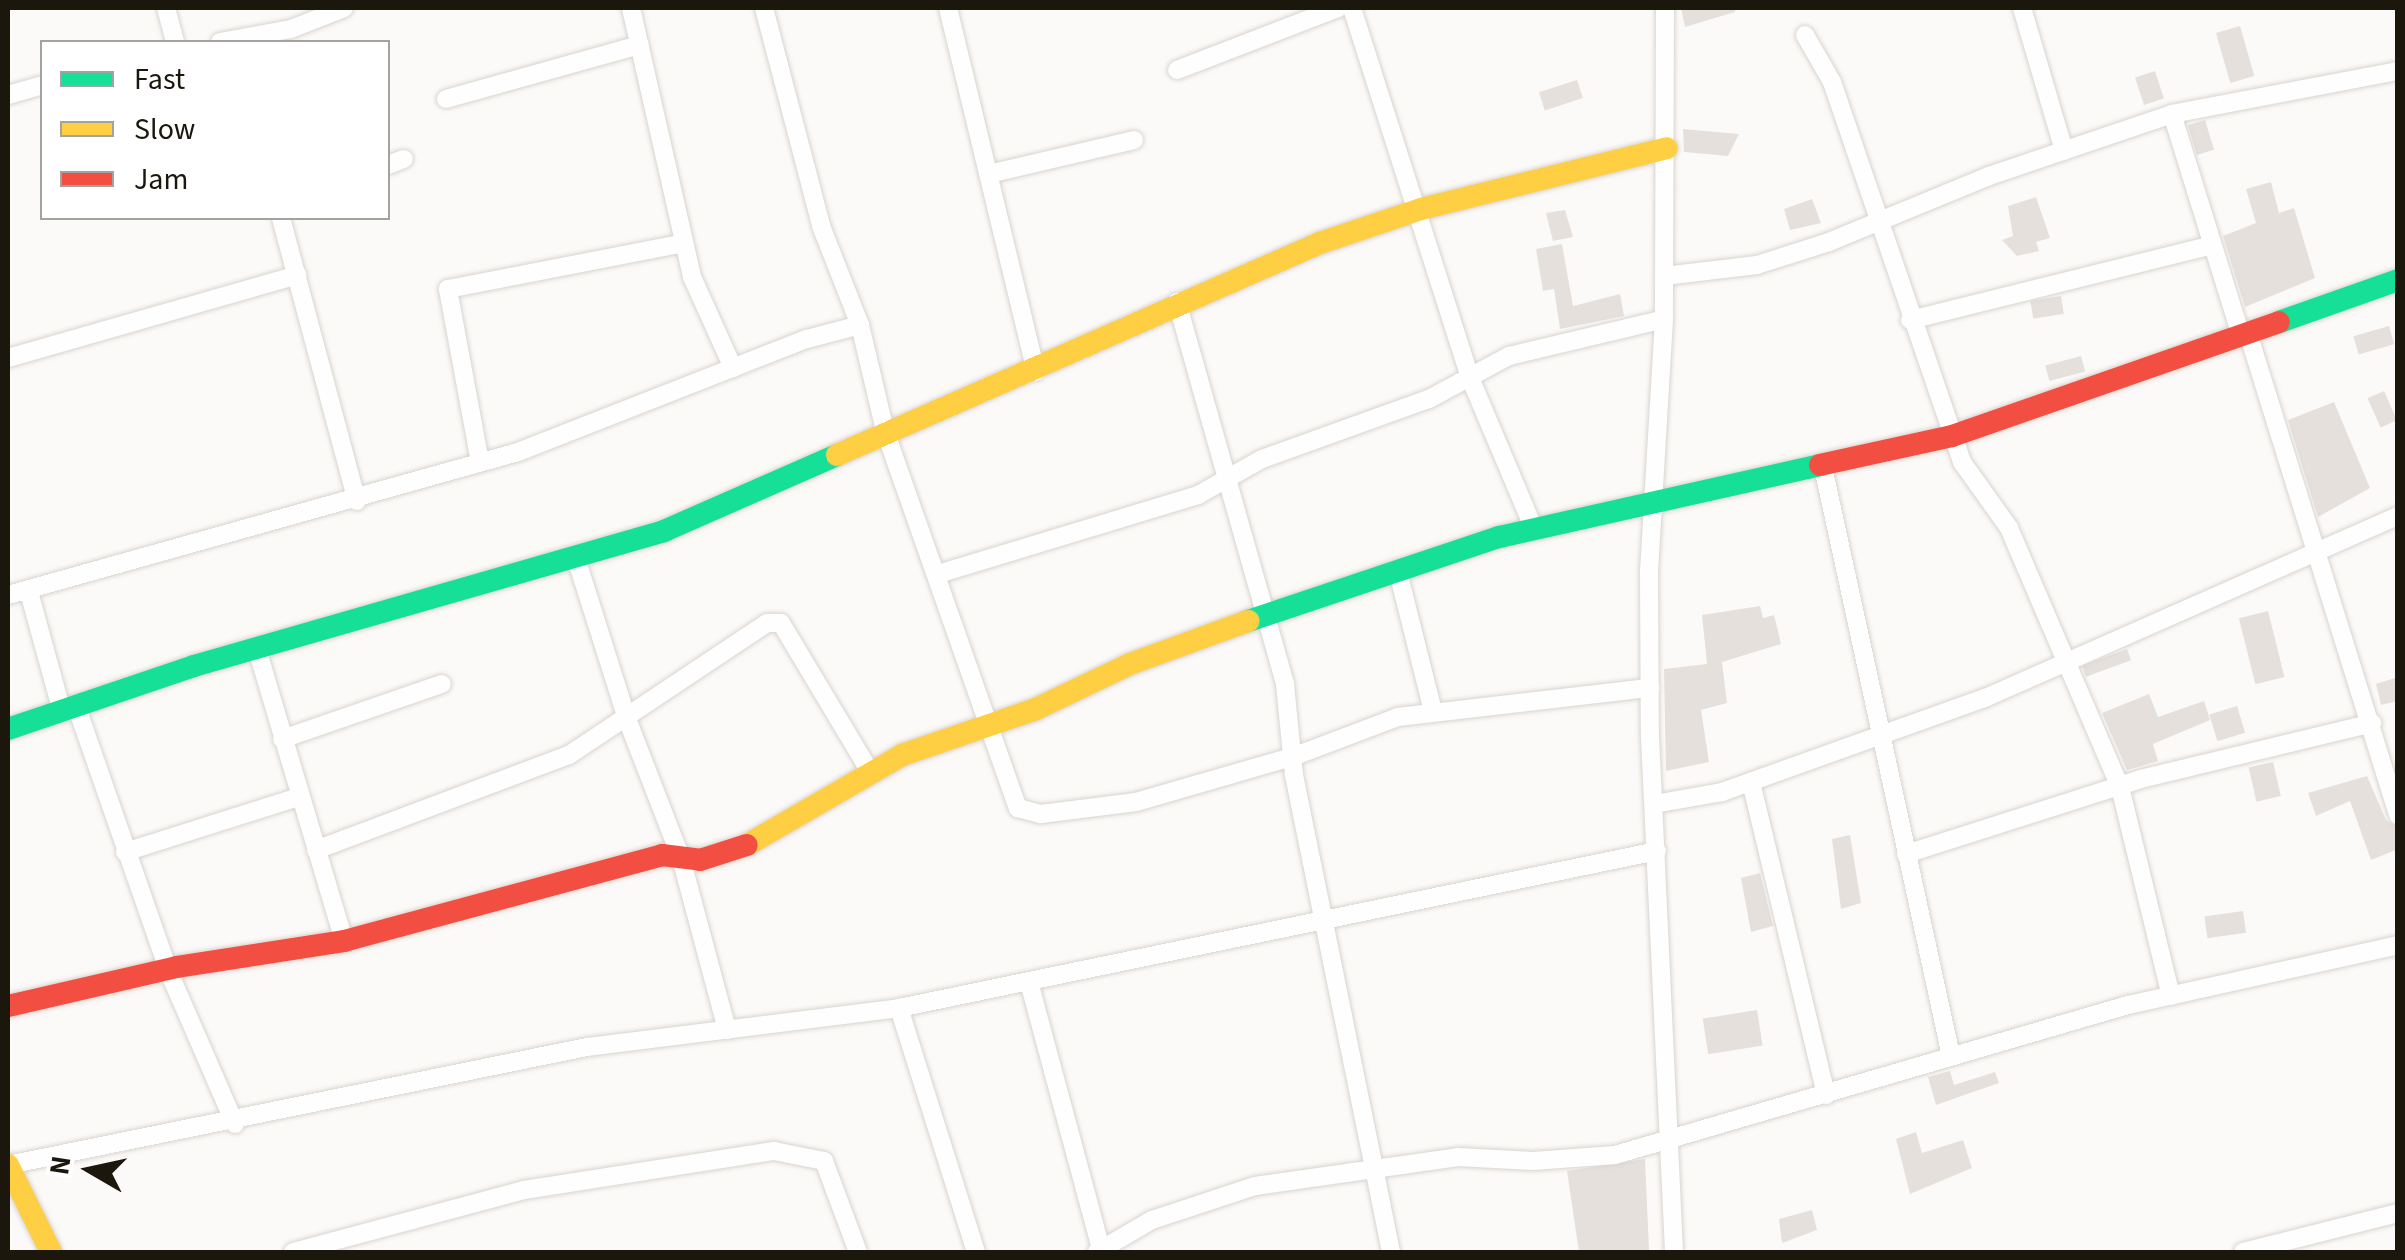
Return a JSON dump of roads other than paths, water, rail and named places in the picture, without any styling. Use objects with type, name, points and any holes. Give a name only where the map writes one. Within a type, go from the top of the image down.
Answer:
[{"type":"street","points":[[166,8],[174,40]]},
{"type":"street","points":[[236,40],[290,30],[344,8]]},
{"type":"street","points":[[632,8],[684,243],[732,368]]},
{"type":"street","points":[[764,8],[821,226],[860,325],[885,431],[938,574],[983,724],[1018,808],[1042,814],[1136,802],[1295,756],[1348,733],[1432,711],[1650,688]]},
{"type":"street","points":[[948,8],[1036,371]]},
{"type":"street","points":[[1177,70],[1338,8]]},
{"type":"street","points":[[1352,8],[1421,210],[1471,380],[1534,529]]},
{"type":"street","points":[[1665,8],[1664,319],[1653,506],[1650,688],[1674,1252]]},
{"type":"street","points":[[2022,8],[2064,151]]},
{"type":"street","points":[[1805,35],[1832,82],[1882,220],[1910,320],[1952,436],[1980,493],[2009,528],[2120,787],[2171,996]]},
{"type":"street","points":[[446,98],[640,45]]},
{"type":"street","points":[[1664,276],[1757,265],[2172,114],[2398,71]]},
{"type":"street","points":[[8,95],[40,86]]},
{"type":"street","points":[[2172,114],[2210,246],[2244,334],[2372,723],[2398,815]]},
{"type":"street","points":[[989,174],[1134,140]]},
{"type":"street","points":[[8,730],[257,648],[664,531],[885,431],[1036,371],[1177,302],[1421,210],[1666,148]]},
{"type":"street","points":[[282,220],[357,502]]},
{"type":"street","points":[[480,462],[446,304],[448,289],[684,243]]},
{"type":"street","points":[[1910,320],[2210,246]]},
{"type":"street","points":[[8,358],[297,274]]},
{"type":"street","points":[[8,1006],[168,970],[344,941],[662,855],[700,860],[756,842],[869,770],[983,724],[1036,709],[1130,664],[1398,572],[1534,529],[1653,506],[1952,436],[2398,280]]},
{"type":"street","points":[[1177,302],[1269,617],[1320,916],[1391,1252]]},
{"type":"street","points":[[938,574],[1232,480],[1262,459],[1471,380],[1509,356],[1664,319]]},
{"type":"street","points":[[8,595],[357,502],[593,427],[732,368],[860,325]]},
{"type":"street","points":[[1823,467],[1952,1056]]},
{"type":"street","points":[[1654,804],[1751,782],[1881,734],[2066,660],[2398,516]]},
{"type":"street","points":[[576,558],[626,719],[681,858],[727,1030]]},
{"type":"street","points":[[1398,572],[1432,711]]},
{"type":"street","points":[[29,592],[69,710],[168,970],[235,1124]]},
{"type":"street","points":[[316,850],[568,755],[767,623],[782,623],[869,770]]},
{"type":"street","points":[[257,648],[298,797],[344,941]]},
{"type":"street","points":[[282,739],[442,684]]},
{"type":"street","points":[[1906,854],[2120,787],[2372,723]]},
{"type":"street","points":[[1751,782],[1826,1095]]},
{"type":"street","points":[[125,852],[298,797]]},
{"type":"street","points":[[51,1252],[8,1165],[235,1124],[587,1046],[899,1008],[1320,916],[1657,851]]},
{"type":"street","points":[[1029,982],[1100,1252],[1152,1220],[1254,1186],[1458,1157],[1598,1156],[1671,1141],[1952,1056],[2171,996],[2398,946]]},
{"type":"street","points":[[899,1008],[976,1252]]},
{"type":"street","points":[[293,1252],[524,1190],[791,1151],[824,1162],[858,1252]]},
{"type":"street","points":[[2243,1252],[2398,1213]]}]
